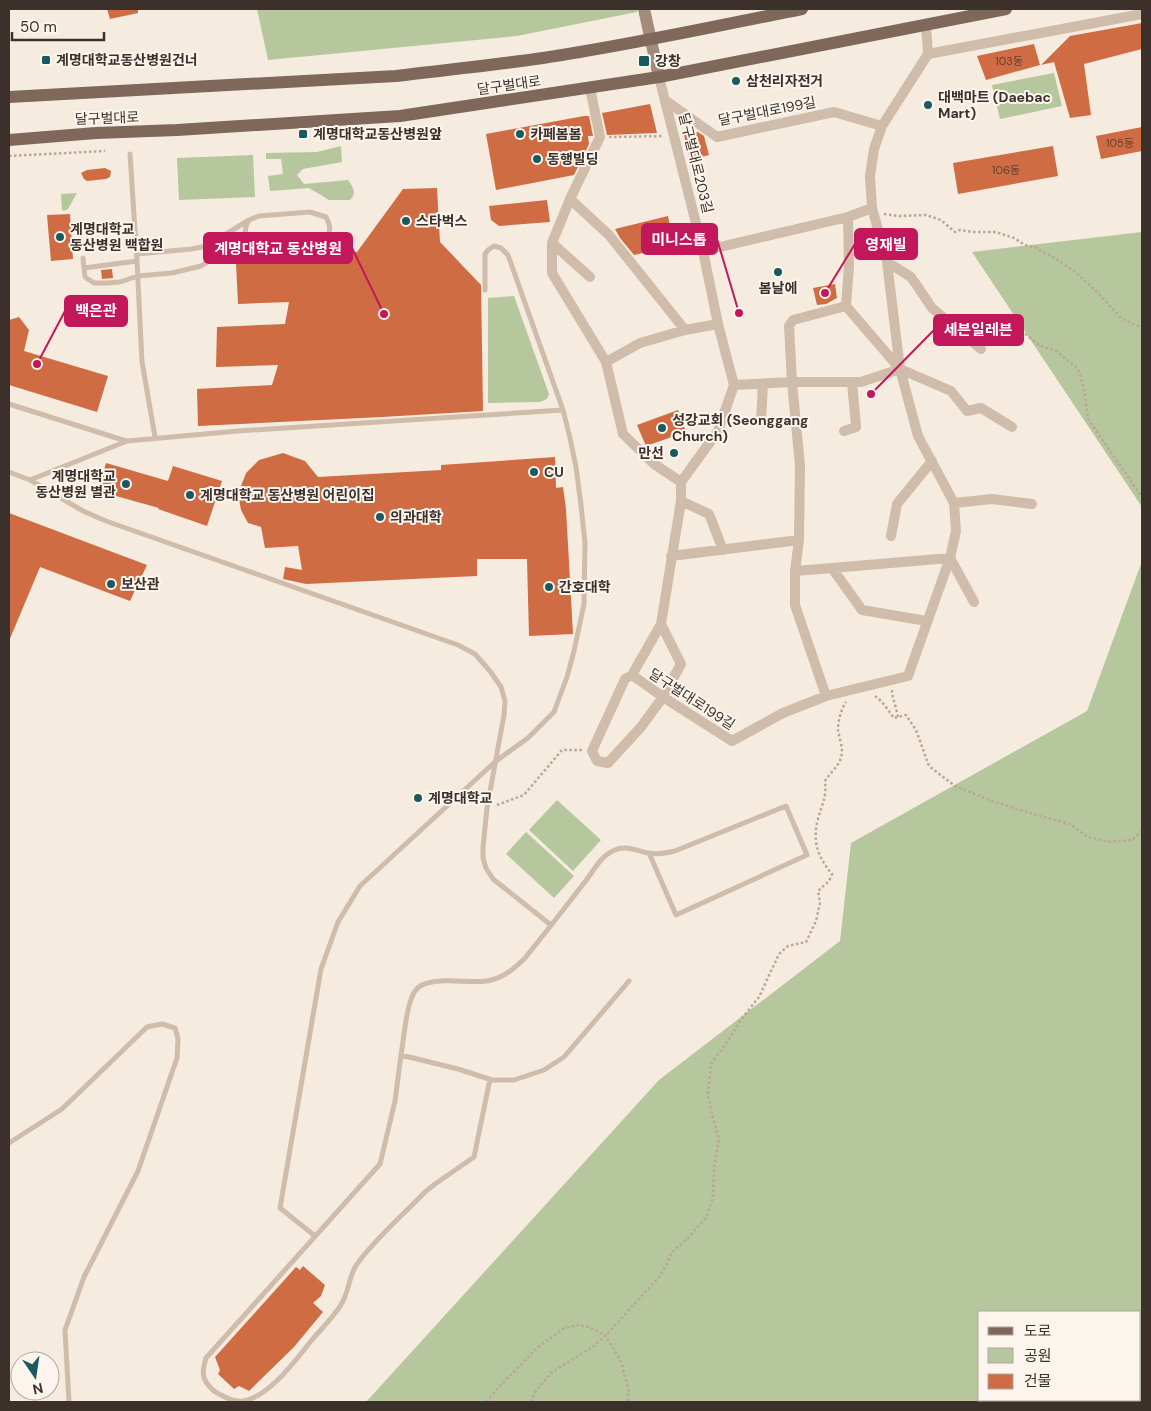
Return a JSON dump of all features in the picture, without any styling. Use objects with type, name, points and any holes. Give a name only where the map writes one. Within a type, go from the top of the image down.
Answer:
[{"type":"main road","name":"달구벌대로","points":[[9,97],[396,76],[544,58],[802,9]]},
{"type":"main road","name":"달구벌대로","points":[[9,140],[96,133],[177,130],[400,116],[659,78],[1006,9]]},
{"type":"street","name":"달구벌대로203길","points":[[644,9],[734,385]]},
{"type":"street","points":[[926,25],[928,54],[1142,14]]},
{"type":"street","name":"달구벌대로199길","points":[[632,675],[732,742],[784,713],[826,696],[908,676],[950,558],[956,531],[954,503],[918,436],[900,369],[887,262],[873,211],[870,176],[874,149],[882,126],[928,54]]},
{"type":"street","points":[[590,88],[600,137],[570,198],[552,243],[552,273],[606,362],[624,434],[654,464],[681,482]]},
{"type":"street","name":"달구벌대로199길","points":[[665,100],[717,137],[834,112],[882,126]]},
{"type":"street","points":[[570,198],[609,235],[685,330]]},
{"type":"street","points":[[703,250],[873,211]]},
{"type":"street","points":[[826,696],[795,605],[795,570],[799,540],[800,466],[789,326],[793,320],[846,306],[849,266],[848,217]]},
{"type":"street","points":[[552,243],[590,277]]},
{"type":"street","points":[[887,262],[911,277],[932,308],[981,349]]},
{"type":"street","name":"달구벌대로199길","points":[[846,306],[900,369],[951,391],[967,411],[981,408],[1012,427]]},
{"type":"street","points":[[606,362],[640,343],[685,330],[718,324]]},
{"type":"street","points":[[660,624],[681,664],[663,697],[641,727],[608,763],[596,761],[592,751],[625,679],[632,675],[660,624],[681,501],[681,482],[718,432],[734,385],[792,382],[861,382],[900,369]]},
{"type":"street","points":[[844,431],[856,427],[852,382]]},
{"type":"street","points":[[761,422],[763,384]]},
{"type":"street","points":[[891,536],[897,504],[932,461]]},
{"type":"street","points":[[954,503],[992,499],[1032,504]]},
{"type":"street","points":[[681,501],[709,514],[722,550]]},
{"type":"street","points":[[672,556],[799,540]]},
{"type":"street","points":[[795,570],[950,558],[974,602]]},
{"type":"street","points":[[832,568],[862,610],[927,621]]},
{"type":"lane","points":[[130,154],[142,362],[155,437]]},
{"type":"lane","points":[[83,258],[85,277],[94,283],[120,282],[138,276],[180,272],[201,266],[217,256],[228,253],[318,243],[327,238],[329,226],[326,217],[310,212],[266,215],[249,220],[206,246],[137,254]]},
{"type":"lane","points":[[249,220],[244,231],[248,243],[256,249]]},
{"type":"lane","points":[[315,1236],[280,1208],[321,969],[338,922],[360,886],[496,762],[528,738],[554,712],[574,652],[584,604],[585,544],[581,505],[570,438],[563,410],[508,255],[501,248],[494,246],[485,254],[485,290]]},
{"type":"lane","points":[[84,268],[137,261]]},
{"type":"lane","points":[[9,404],[127,441]]},
{"type":"lane","points":[[30,480],[127,441],[155,437],[563,410]]},
{"type":"lane","points":[[9,472],[30,480],[83,511],[106,521],[367,612],[458,645],[475,654],[490,670],[501,687],[505,701],[487,808],[483,858],[486,868],[493,879],[552,925]]},
{"type":"lane","points":[[490,1079],[474,1157],[435,1184],[369,1249],[353,1271],[343,1302],[287,1370],[268,1388],[245,1401],[228,1399],[212,1390],[202,1371],[206,1358],[380,1164],[395,1101],[409,1006],[416,989],[427,982],[487,981],[502,976],[515,968],[552,925],[599,862],[616,849],[626,848],[649,854],[675,851],[786,806],[807,855],[676,915],[649,854]]},
{"type":"lane","points":[[401,1055],[490,1079],[514,1080],[544,1070],[564,1057],[629,981]]},
{"type":"lane","points":[[9,1143],[62,1109],[147,1027],[162,1024],[175,1028],[178,1038],[177,1058],[138,1171],[84,1277],[65,1330],[69,1402]]},
{"type":"path","points":[[600,137],[673,136]]},
{"type":"path","points":[[9,156],[105,152]]},
{"type":"path","points":[[873,211],[899,216],[926,215],[941,220],[955,232],[960,230],[996,232],[1014,238],[1025,245],[1037,248],[1074,271],[1121,318],[1142,328]]},
{"type":"path","points":[[981,349],[982,343],[1008,334],[1023,332],[1039,345],[1056,351],[1078,369],[1084,389],[1088,419],[1142,497]]},
{"type":"path","points":[[893,679],[892,693],[897,707],[898,718]]},
{"type":"path","points":[[531,1402],[535,1392],[552,1372],[594,1346],[605,1335],[659,1277],[667,1264],[671,1252],[687,1239],[706,1218],[713,1197],[714,1168],[719,1139],[708,1095],[712,1064],[759,997],[779,954],[788,946],[806,942],[816,921],[820,903],[818,891],[832,874],[820,858],[816,845],[818,820],[825,798],[825,781],[838,764],[842,755],[838,730],[841,710],[853,689],[877,696],[894,718],[906,715],[916,730],[929,766],[955,786],[1024,811],[1070,824],[1086,836],[1108,842],[1132,840],[1142,831],[1142,820]]},
{"type":"path","points":[[487,808],[524,795],[562,750],[592,751]]},
{"type":"path","points":[[487,1402],[496,1390],[537,1348],[563,1329],[577,1325],[589,1327],[605,1335],[621,1361],[629,1392],[627,1402]]},
{"type":"green space","points":[[257,9],[637,9],[637,12],[517,36],[268,60]]},
{"type":"green space","points":[[1054,73],[1062,106],[1000,119],[992,85]]},
{"type":"green space","points":[[341,146],[342,162],[303,169],[297,175],[304,184],[348,180],[353,187],[354,193],[350,200],[329,200],[309,188],[270,191],[268,176],[283,174],[281,159],[266,159],[266,153],[317,152]]},
{"type":"green space","points":[[253,155],[255,197],[179,200],[177,158]]},
{"type":"green space","points":[[77,193],[68,209],[62,210],[61,194]]},
{"type":"green space","points":[[1142,232],[1142,507],[972,252]]},
{"type":"green space","points":[[514,296],[549,394],[547,399],[540,402],[488,403],[488,298]]},
{"type":"green space","points":[[1142,561],[1142,1402],[366,1402],[659,1080],[840,941],[851,843],[1087,711]]},
{"type":"green space","points":[[557,800],[601,840],[573,871],[529,830]]},
{"type":"green space","points":[[526,832],[574,876],[554,898],[506,854]]},
{"type":"building","points":[[107,9],[138,9],[138,13],[110,19]]},
{"type":"building","points":[[1142,23],[1142,49],[1084,64],[1091,115],[1070,118],[1054,62],[1041,65],[1070,36]]},
{"type":"building","points":[[1034,44],[1040,65],[986,80],[977,56]]},
{"type":"building","points":[[650,104],[657,133],[607,135],[602,113]]},
{"type":"building","name":"동행빌딩","points":[[589,116],[593,136],[588,136],[589,144],[574,175],[496,190],[486,134]]},
{"type":"building","points":[[1142,127],[1142,151],[1101,159],[1096,136]]},
{"type":"building","points":[[698,132],[704,136],[709,155],[690,160],[684,135]]},
{"type":"building","points":[[1053,146],[1058,176],[958,194],[953,163]]},
{"type":"building","points":[[105,168],[111,171],[110,177],[106,179],[87,181],[81,173],[87,170]]},
{"type":"building","points":[[437,188],[440,242],[481,285],[483,411],[198,426],[197,389],[272,385],[278,365],[216,367],[217,327],[285,324],[289,302],[238,304],[236,263],[357,252],[403,189]]},
{"type":"building","points":[[547,200],[550,222],[499,226],[491,220],[489,206]]},
{"type":"building","name":"계명대학교 동산병원 백합원","points":[[70,214],[73,259],[51,261],[47,215]]},
{"type":"building","points":[[668,216],[674,246],[634,255],[615,229]]},
{"type":"building","points":[[112,269],[113,278],[102,279],[101,270]]},
{"type":"building","points":[[835,284],[837,298],[826,304],[817,305],[813,288]]},
{"type":"building","points":[[19,317],[29,330],[24,351],[108,376],[97,412],[9,385],[9,320]]},
{"type":"building","name":"성강교회 (Seonggang Church)","points":[[678,410],[686,432],[646,446],[637,425]]},
{"type":"building","name":"의과대학","points":[[283,453],[305,461],[318,477],[441,470],[441,465],[555,457],[556,488],[563,487],[566,509],[573,634],[529,636],[527,559],[477,559],[477,576],[306,584],[283,579],[285,567],[302,570],[298,546],[265,548],[261,527],[248,523],[241,510],[238,494],[246,473],[259,460]]},
{"type":"building","points":[[106,463],[168,481],[173,466],[222,481],[207,526],[159,508],[98,491]]},
{"type":"building","name":"보산관","points":[[9,513],[147,565],[130,601],[40,567],[9,641]]},
{"type":"building","points":[[303,1266],[325,1285],[321,1296],[313,1303],[323,1312],[294,1347],[249,1391],[239,1386],[234,1389],[218,1374],[220,1370],[215,1357],[296,1267],[300,1270]]},
{"type":"place","name":"계명대학교동산병원건너","points":[[46,60]]},
{"type":"place","name":"강창","points":[[644,61]]},
{"type":"place","name":"삼천리자전거","points":[[736,81]]},
{"type":"place","name":"대백마트 (Daebac Mart)","points":[[928,105]]},
{"type":"place","name":"계명대학교동산병원앞","points":[[303,134]]},
{"type":"place","name":"카페봄봄","points":[[520,134]]},
{"type":"place","name":"동행빌딩","points":[[537,159]]},
{"type":"place","name":"스타벅스","points":[[406,221]]},
{"type":"place","name":"계명대학교 동산병원 백합원","points":[[60,237]]},
{"type":"place","name":"봄날에","points":[[778,272]]},
{"type":"place","name":"영재빌","points":[[825,293]]},
{"type":"place","name":"미니스톱","points":[[739,313]]},
{"type":"place","name":"계명대학교 동산병원","points":[[384,314]]},
{"type":"place","name":"백은관","points":[[37,364]]},
{"type":"place","name":"세븐일레븐","points":[[871,394]]},
{"type":"place","name":"성강교회 (Seonggang Church)","points":[[662,428]]},
{"type":"place","name":"만선","points":[[674,453]]},
{"type":"place","name":"CU","points":[[534,472]]},
{"type":"place","name":"계명대학교 동산병원 별관","points":[[126,484]]},
{"type":"place","name":"계명대학교 동산병원 어린이집","points":[[190,495]]},
{"type":"place","name":"의과대학","points":[[380,517]]},
{"type":"place","name":"보산관","points":[[111,584]]},
{"type":"place","name":"간호대학","points":[[549,587]]},
{"type":"place","name":"계명대학교","points":[[418,798]]}]
